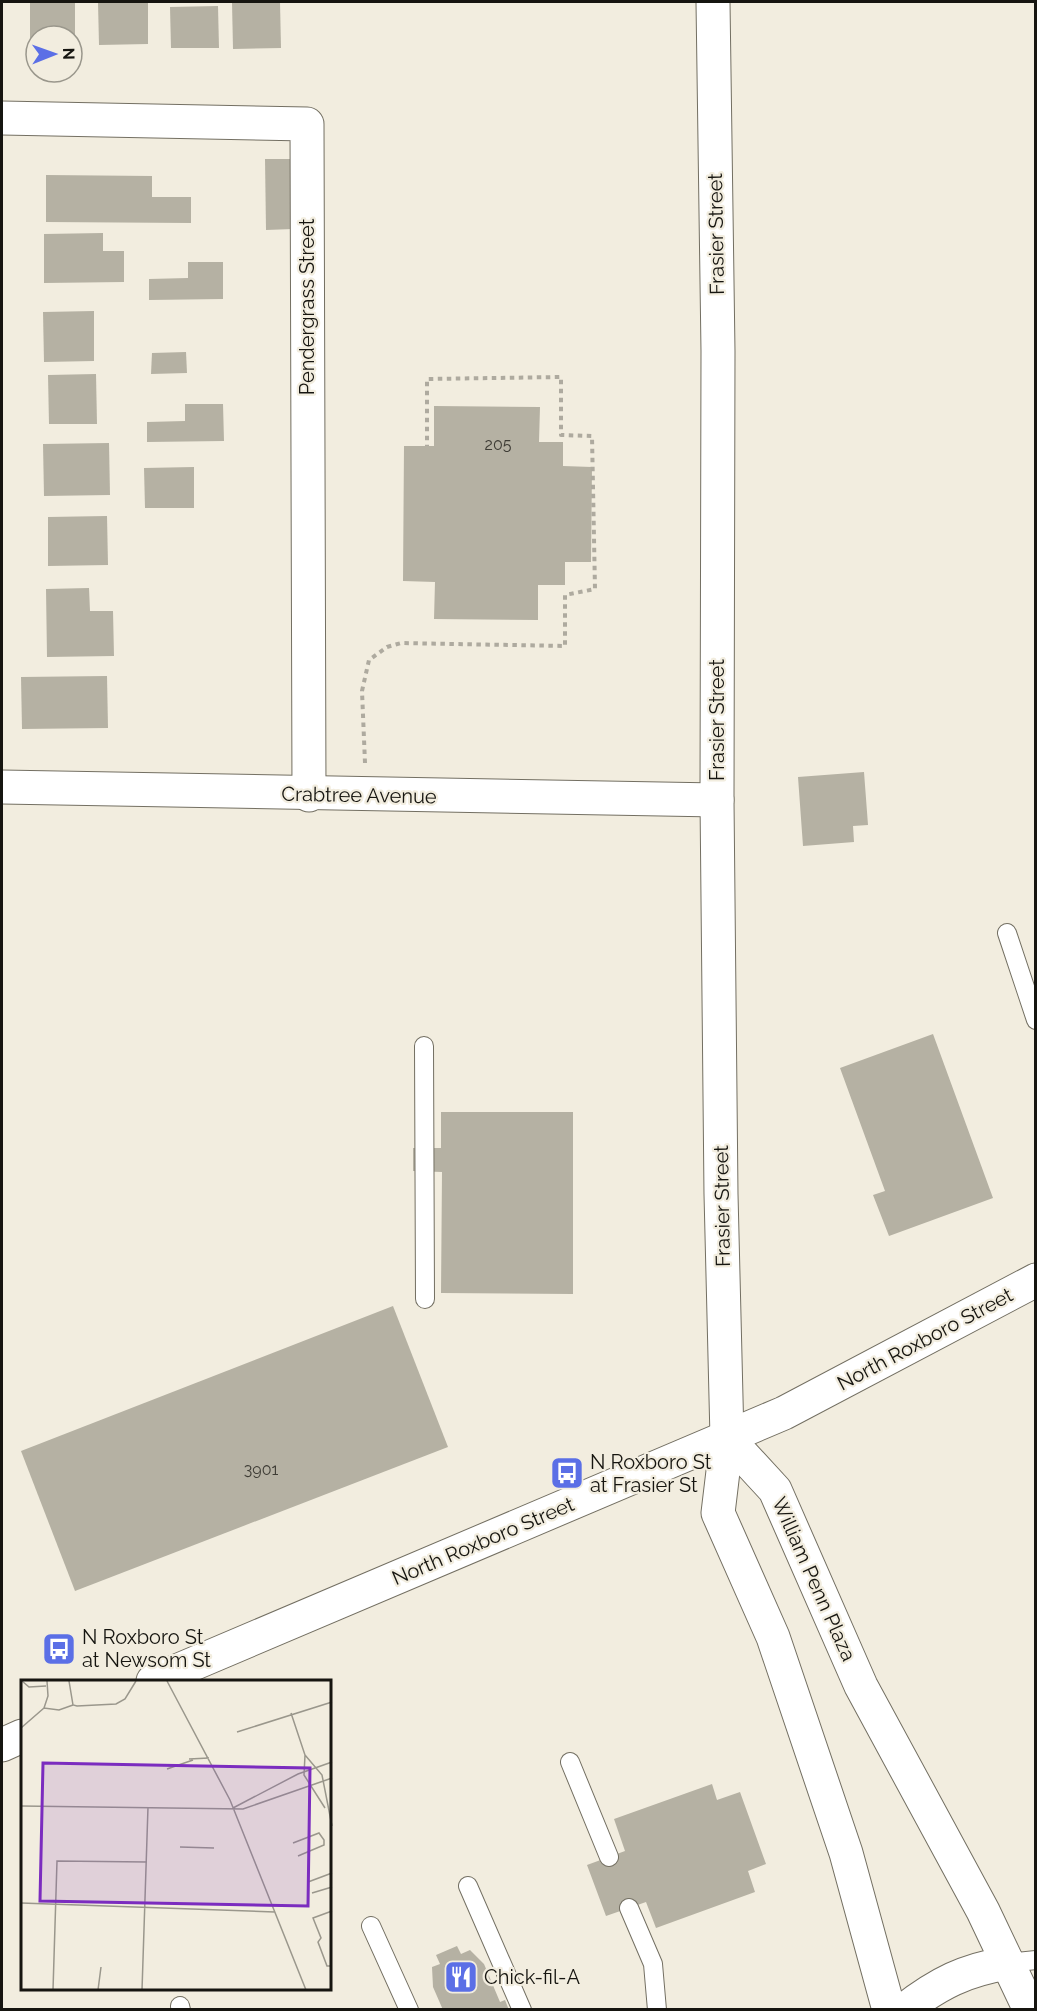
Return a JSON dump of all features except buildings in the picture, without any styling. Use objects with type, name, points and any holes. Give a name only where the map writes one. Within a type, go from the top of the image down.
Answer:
[{"type":"street","name":"Frasier Street","points":[[713,2],[718,351],[717,801],[727,1438]]},
{"type":"street","name":"Pendergrass Street","points":[[2,118],[307,124],[309,779]]},
{"type":"street","name":"Crabtree Avenue","points":[[2,787],[309,779],[717,801]]},
{"type":"street","name":"North Roxboro Street","points":[[155,1680],[784,1413],[1035,1280]]},
{"type":"street","name":"William Penn Plaza","points":[[727,1438],[775,1490],[861,1686],[983,1911],[1022,1961],[1030,2010]]},
{"type":"street","points":[[727,1438],[718,1513],[776,1648],[846,1853],[890,2010]]},
{"type":"street","points":[[2,1745],[21,1736]]},
{"type":"street","points":[[904,2010],[936,1985],[983,1967],[1022,1961]]},
{"type":"lane","points":[[1007,933],[1035,1020]]},
{"type":"lane","points":[[424,1046],[425,1299]]},
{"type":"lane","points":[[570,1762],[609,1857]]},
{"type":"lane","points":[[468,1886],[522,2010]]},
{"type":"lane","points":[[629,1908],[653,1964],[657,2010]]},
{"type":"lane","points":[[371,1926],[409,2010]]},
{"type":"path","points":[[309,779],[365,765],[362,691],[369,660],[387,647],[401,644],[565,646],[565,595],[595,589],[592,436],[561,435],[561,377],[427,379],[428,446]]},
{"type":"place","name":"N Roxboro St at Frasier St","points":[[567,1473]]},
{"type":"place","name":"N Roxboro St at Newsom St","points":[[59,1649]]},
{"type":"place","name":"Chick-fil-A","points":[[461,1977]]}]
